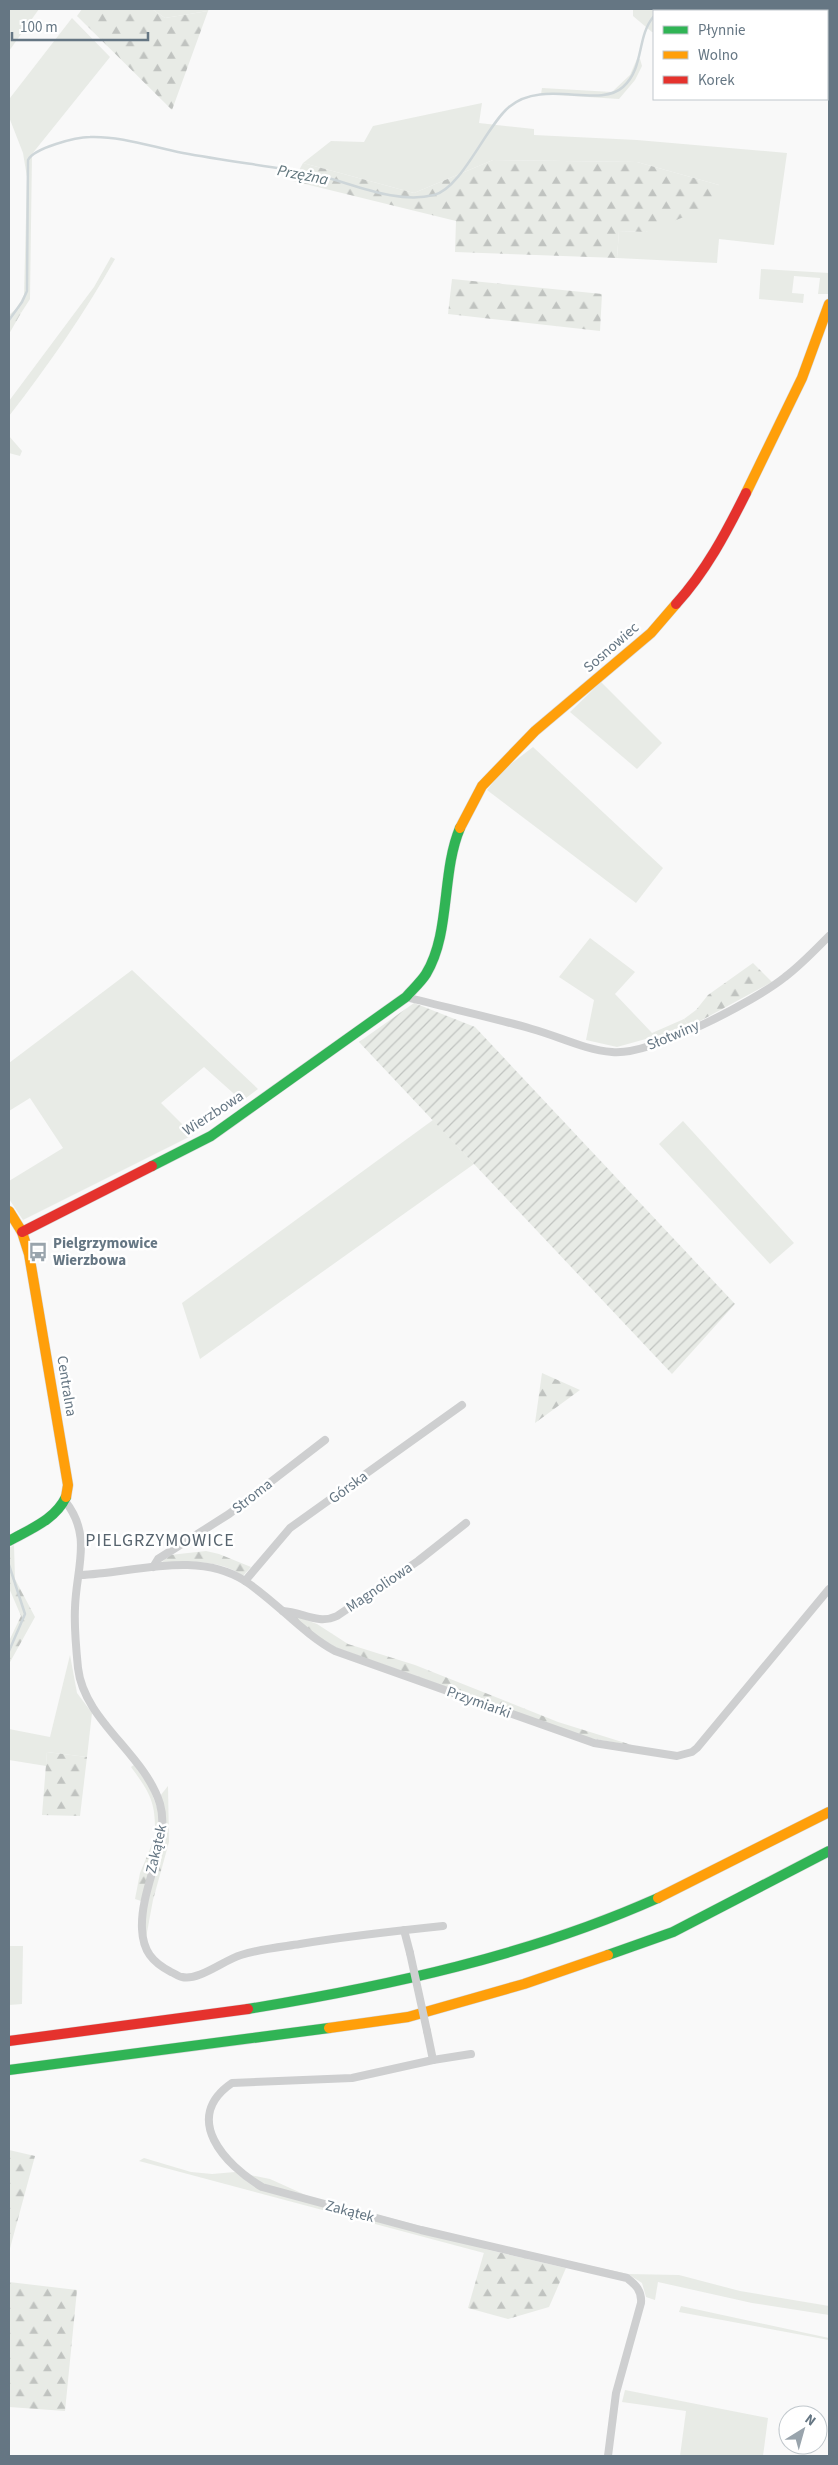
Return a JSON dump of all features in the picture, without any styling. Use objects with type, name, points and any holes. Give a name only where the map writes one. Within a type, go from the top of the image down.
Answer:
[{"type":"main road","name":"Sosnowiec","points":[[406,997],[429,968],[439,936],[451,857],[456,839],[482,786],[535,731],[651,632],[695,583],[725,535],[802,378],[829,304]]},
{"type":"main road","name":"Wierzbowa","points":[[22,1232],[211,1136],[406,997]]},
{"type":"main road","name":"Centralna","points":[[9,1212],[22,1232],[29,1254],[68,1485],[65,1500]]},
{"type":"main road","points":[[9,1541],[56,1514],[65,1500]]},
{"type":"main road","points":[[9,2041],[260,2008],[397,1981],[481,1961],[572,1933],[650,1902],[829,1812]]},
{"type":"main road","points":[[9,2070],[408,2017],[524,1984],[673,1932],[829,1851]]},
{"type":"street","name":"Słotwiny","points":[[406,997],[532,1029],[597,1050],[625,1051],[657,1045],[669,1040],[756,996],[785,978],[829,936]]},
{"type":"street","name":"Górska","points":[[245,1581],[290,1528],[462,1405]]},
{"type":"street","name":"Stroma","points":[[153,1567],[158,1559],[229,1514],[325,1440]]},
{"type":"street","name":"Zakątek","points":[[65,1500],[77,1518],[80,1527],[80,1575],[75,1607],[80,1678],[97,1712],[150,1783],[159,1802],[163,1817],[160,1839],[143,1900],[142,1928],[144,1944],[157,1965],[183,1978],[203,1974],[241,1954],[346,1937],[443,1926]]},
{"type":"street","name":"Magnoliowa","points":[[283,1611],[322,1620],[337,1616],[418,1561],[466,1523]]},
{"type":"street","name":"Przymiarki","points":[[80,1575],[153,1567],[207,1566],[231,1573],[245,1581],[335,1652],[594,1743],[677,1756],[692,1752],[698,1748],[829,1588]]},
{"type":"street","points":[[404,1930],[433,2060]]},
{"type":"street","name":"Zakątek","points":[[471,2054],[433,2060],[352,2078],[232,2084],[222,2090],[212,2103],[209,2121],[212,2138],[229,2163],[242,2175],[262,2187],[420,2230],[618,2275],[627,2278],[637,2286],[641,2296],[616,2394],[608,2456]]},
{"type":"green space","points":[[9,9],[39,9],[9,51]]},
{"type":"green space","points":[[82,9],[152,9],[165,18],[208,11],[172,110],[77,16]]},
{"type":"green space","points":[[152,9],[209,9],[208,11],[165,18]]},
{"type":"green space","points":[[633,9],[685,9],[653,10],[653,32],[633,16]]},
{"type":"green space","points":[[72,18],[110,57],[32,154],[30,299],[21,313],[17,308],[24,295],[27,177],[23,153],[9,117],[9,94],[10,98]]},
{"type":"green space","points":[[637,59],[640,59],[642,66],[635,80],[619,99],[541,94],[542,88],[612,92],[630,75]]},
{"type":"green space","points":[[482,103],[479,123],[534,129],[534,135],[637,140],[787,153],[774,245],[719,239],[717,263],[617,258],[619,231],[646,232],[719,185],[637,162],[493,160],[414,193],[303,163],[331,141],[364,142],[373,126]]},
{"type":"green space","points":[[493,160],[637,162],[719,185],[709,207],[646,232],[619,231],[617,258],[455,252],[456,221],[293,181],[303,163],[414,193]]},
{"type":"green space","points":[[111,257],[115,259],[78,320],[52,359],[9,416],[9,401],[94,287]]},
{"type":"green space","points":[[761,269],[829,273],[828,294],[818,294],[820,278],[794,276],[792,293],[804,294],[803,303],[759,299]]},
{"type":"green space","points":[[452,279],[602,294],[600,331],[448,314]]},
{"type":"green space","points":[[17,308],[21,313],[9,334],[9,315]]},
{"type":"green space","points":[[9,436],[22,451],[20,456],[9,453]]},
{"type":"green space","points":[[601,682],[662,743],[637,769],[570,712]]},
{"type":"green space","points":[[533,747],[663,868],[636,903],[487,790],[503,770]]},
{"type":"green space","points":[[590,938],[635,972],[615,994],[652,1033],[684,1019],[689,1027],[617,1047],[586,1040],[594,1000],[559,977]]},
{"type":"green space","points":[[753,963],[772,982],[689,1027],[684,1019],[696,1010],[708,995]]},
{"type":"green space","points":[[132,970],[258,1089],[242,1101],[204,1067],[161,1103],[193,1135],[23,1220],[9,1199],[9,1181],[63,1148],[30,1098],[9,1111],[9,1063]]},
{"type":"green space","points":[[414,1003],[475,1027],[735,1304],[672,1374],[359,1042]]},
{"type":"green space","points":[[433,1120],[474,1164],[200,1359],[182,1303]]},
{"type":"green space","points":[[683,1121],[794,1243],[770,1264],[659,1144]]},
{"type":"green space","points":[[542,1373],[580,1390],[535,1423]]},
{"type":"green space","points":[[14,1545],[15,1579],[35,1617],[9,1664],[9,1641],[21,1616],[9,1588],[9,1548]]},
{"type":"green space","points":[[206,1551],[219,1554],[251,1567],[243,1576],[214,1564],[162,1562],[170,1555]]},
{"type":"green space","points":[[290,1614],[317,1624],[348,1644],[415,1665],[558,1722],[635,1746],[589,1738],[337,1648],[316,1636]]},
{"type":"green space","points":[[70,1655],[77,1693],[92,1713],[87,1757],[47,1752],[46,1766],[9,1760],[9,1729],[50,1737]]},
{"type":"green space","points":[[47,1752],[87,1757],[80,1816],[42,1815]]},
{"type":"green space","points":[[134,1765],[149,1786],[161,1818],[159,1838],[155,1837],[151,1799],[131,1767]]},
{"type":"green space","points":[[168,1786],[169,1842],[162,1842],[160,1796]]},
{"type":"green space","points":[[155,1837],[159,1838],[141,1901],[135,1899],[140,1873]]},
{"type":"green space","points":[[162,1842],[169,1842],[153,1900],[147,1900]]},
{"type":"green space","points":[[147,1900],[153,1900],[145,1943],[144,1916]]},
{"type":"green space","points":[[9,1946],[23,1946],[22,2004],[9,2005]]},
{"type":"green space","points":[[9,2150],[35,2156],[9,2252]]},
{"type":"green space","points":[[144,2158],[191,2172],[212,2174],[235,2172],[270,2179],[310,2197],[486,2243],[628,2274],[626,2281],[486,2249],[484,2253],[139,2161]]},
{"type":"green space","points":[[485,2249],[566,2268],[549,2307],[508,2319],[468,2308]]},
{"type":"green space","points":[[628,2274],[679,2275],[740,2291],[829,2306],[829,2315],[752,2303],[658,2282],[655,2300],[646,2297],[642,2283]]},
{"type":"green space","points":[[9,2282],[77,2290],[65,2411],[9,2407]]},
{"type":"green space","points":[[681,2306],[829,2338],[829,2340],[679,2312]]},
{"type":"green space","points":[[625,2390],[768,2418],[763,2456],[680,2456],[686,2411],[622,2402]]},
{"type":"waterway","name":"Przężna","points":[[9,320],[22,302],[27,291],[28,160],[38,151],[75,139],[90,137],[114,138],[183,153],[313,174],[388,195],[404,197],[434,195],[444,190],[454,181],[500,116],[509,107],[523,99],[538,95],[600,95],[613,93],[623,87],[635,70],[648,24],[653,17]]},
{"type":"waterway","name":"Przężna","points":[[9,1565],[25,1614],[9,1651]]},
{"type":"traffic: fast","points":[[152,1166],[211,1136],[406,997],[419,983],[434,958],[439,940],[450,864],[460,828]]},
{"type":"traffic: fast","points":[[9,1541],[49,1518],[66,1497]]},
{"type":"traffic: fast","points":[[608,1955],[673,1932],[829,1851]]},
{"type":"traffic: fast","points":[[248,2009],[353,1990],[457,1967],[559,1937],[658,1898]]},
{"type":"traffic: fast","points":[[9,2070],[329,2028]]},
{"type":"traffic: slow","points":[[746,493],[802,378],[829,304]]},
{"type":"traffic: slow","points":[[460,828],[482,786],[535,731],[651,633],[676,604]]},
{"type":"traffic: slow","points":[[9,1211],[22,1232],[29,1254],[68,1485],[66,1497]]},
{"type":"traffic: slow","points":[[658,1898],[829,1812]]},
{"type":"traffic: slow","points":[[329,2028],[408,2017],[524,1984],[608,1955]]},
{"type":"traffic: jam","points":[[676,604],[706,565],[746,493]]},
{"type":"traffic: jam","points":[[22,1232],[152,1166]]},
{"type":"traffic: jam","points":[[9,2041],[248,2009]]},
{"type":"place","name":"Pielgrzymowice Wierzbowa","points":[[38,1252]]},
{"type":"district","name":"PIELGRZYMOWICE","points":[[160,1540]]}]
